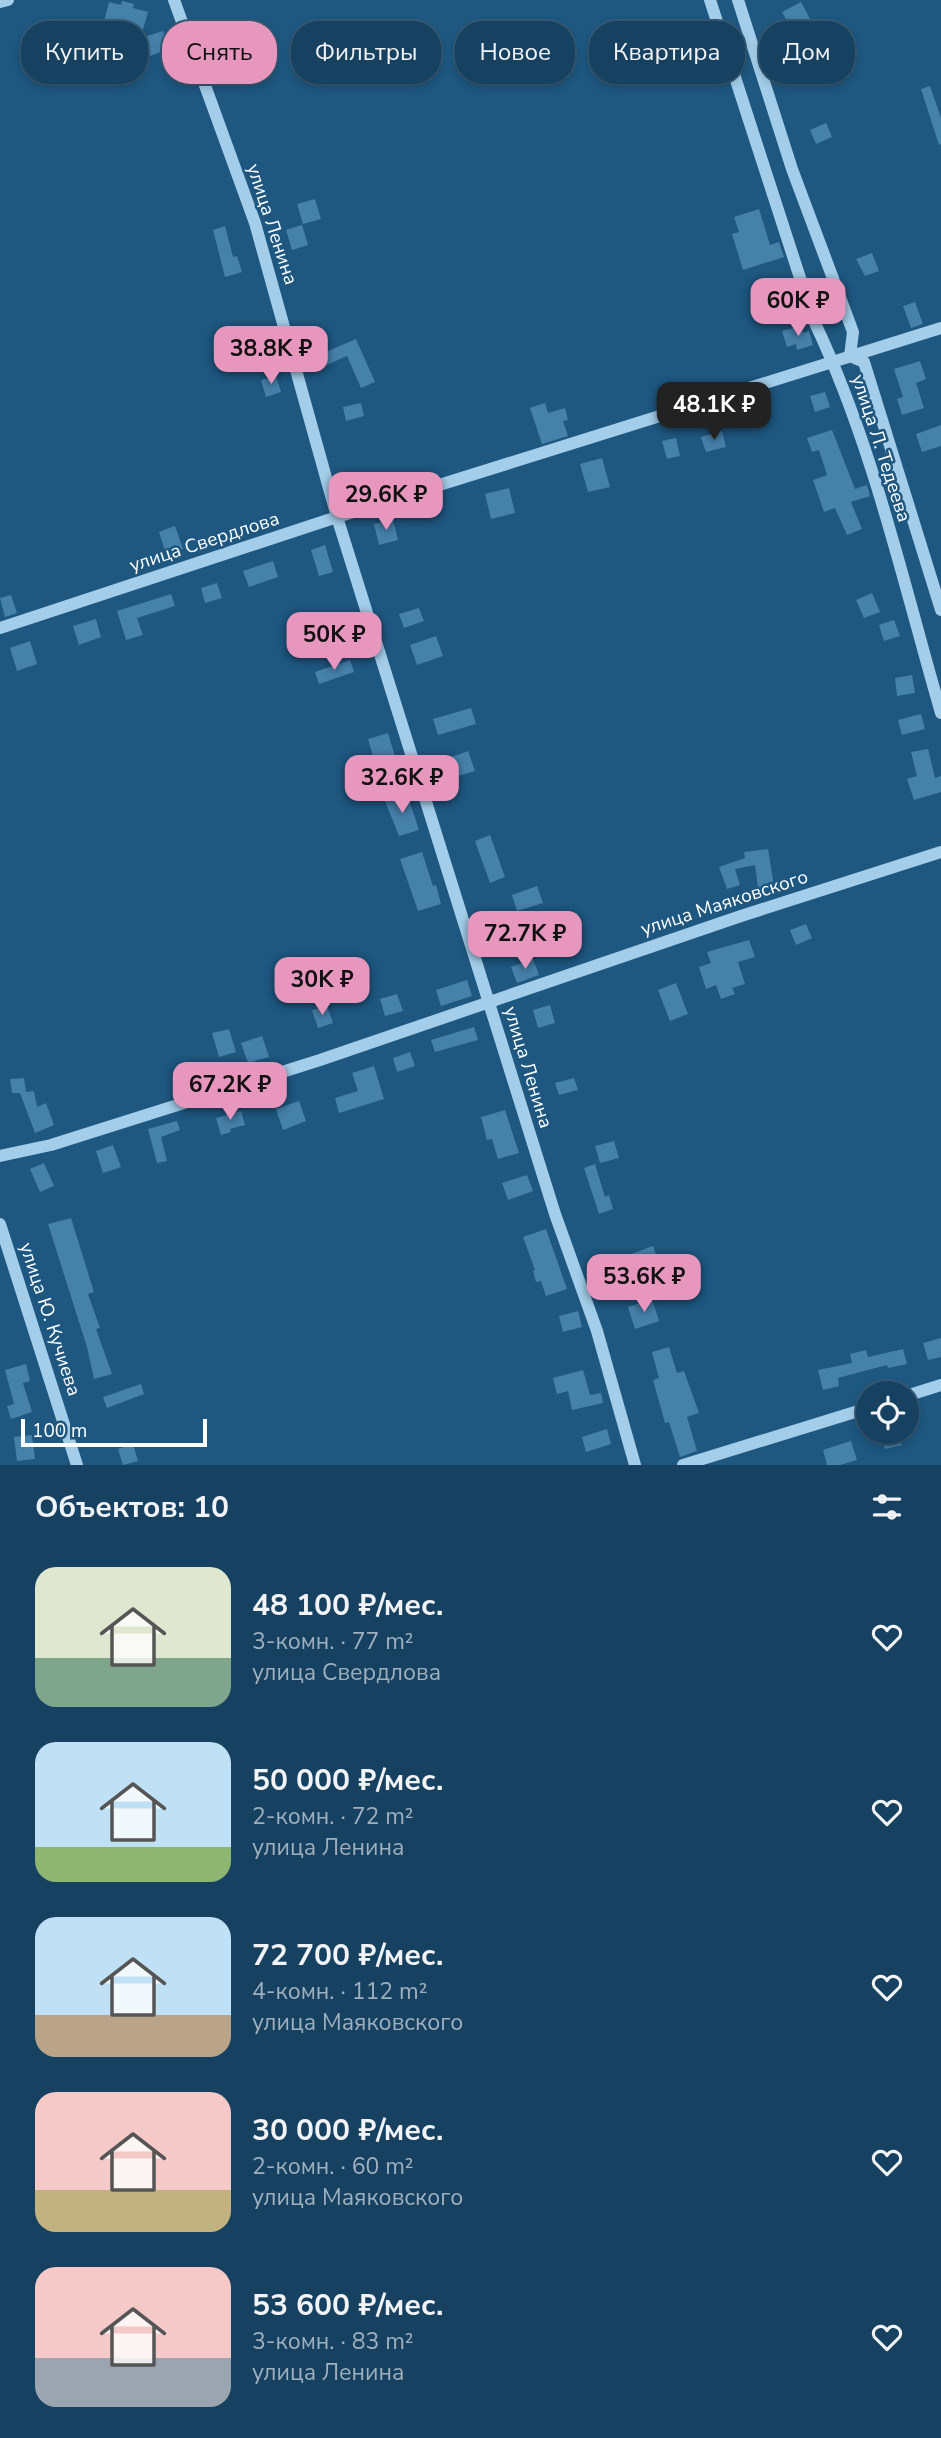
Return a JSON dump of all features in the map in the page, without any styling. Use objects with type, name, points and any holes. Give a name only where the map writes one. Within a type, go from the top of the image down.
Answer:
[{"type":"street","points":[[0,2],[8,0]]},
{"type":"street","name":"улица Ленина","points":[[174,0],[255,223],[337,517],[555,1214],[597,1331],[635,1465]]},
{"type":"street","name":"улица Л. Тедеева","points":[[710,0],[814,321],[834,362],[873,474],[941,713]]},
{"type":"street","name":"улица Л. Тедеева","points":[[738,0],[792,169],[853,332],[850,356],[864,362],[941,610]]},
{"type":"street","name":"улица Свердлова","points":[[0,628],[337,517],[941,328]]},
{"type":"street","name":"улица Маяковского","points":[[0,1156],[51,1145],[320,1060],[741,916],[941,852]]},
{"type":"street","name":"улица Ю. Кучиева","points":[[0,1224],[77,1465]]},
{"type":"street","points":[[919,1392],[941,1385]]},
{"type":"street","points":[[683,1465],[856,1412]]},
{"type":"building","points":[[122,1],[134,4],[133,8],[148,12],[145,21],[104,21],[109,2],[121,5]]},
{"type":"building","points":[[801,2],[811,21],[787,21],[782,12]]},
{"type":"building","points":[[162,31],[162,52],[148,57],[148,36]]},
{"type":"building","points":[[930,86],[941,118],[939,145],[921,89]]},
{"type":"building","points":[[826,123],[832,137],[816,144],[810,130]]},
{"type":"building","points":[[315,199],[321,219],[303,224],[297,204]]},
{"type":"building","points":[[759,209],[770,245],[779,242],[784,257],[743,270],[732,234],[739,232],[734,217]]},
{"type":"building","points":[[302,225],[308,245],[292,250],[286,230]]},
{"type":"building","points":[[225,226],[233,257],[237,256],[242,272],[225,277],[213,230]]},
{"type":"building","points":[[872,253],[879,271],[865,276],[856,259]]},
{"type":"building","points":[[915,302],[923,324],[911,328],[903,306]]},
{"type":"building","points":[[801,326],[803,333],[809,331],[813,345],[797,350],[796,344],[787,347],[782,331]]},
{"type":"building","points":[[356,339],[375,382],[361,388],[347,356],[324,366],[319,355]]},
{"type":"building","points":[[920,361],[926,379],[916,383],[924,408],[902,415],[897,399],[903,397],[894,369]]},
{"type":"building","points":[[276,376],[281,392],[266,397],[261,380]]},
{"type":"building","points":[[825,392],[830,407],[815,412],[810,396]]},
{"type":"building","points":[[361,403],[364,416],[346,421],[343,407]]},
{"type":"building","points":[[545,403],[548,413],[565,408],[568,420],[563,421],[568,436],[542,444],[530,408]]},
{"type":"building","points":[[941,425],[941,446],[922,452],[916,434]]},
{"type":"building","points":[[832,430],[855,489],[867,485],[870,496],[851,502],[862,529],[847,535],[835,508],[824,512],[813,480],[827,475],[819,450],[812,452],[807,438]]},
{"type":"building","points":[[722,431],[726,447],[706,452],[701,437]]},
{"type":"building","points":[[676,438],[680,456],[667,459],[662,441]]},
{"type":"building","points":[[602,458],[610,487],[588,492],[580,464]]},
{"type":"building","points":[[509,488],[515,513],[491,519],[485,494]]},
{"type":"building","points":[[393,519],[398,540],[379,545],[374,524]]},
{"type":"building","points":[[175,526],[183,549],[166,554],[159,532]]},
{"type":"building","points":[[325,545],[333,572],[319,576],[311,550]]},
{"type":"building","points":[[273,561],[278,577],[249,587],[243,571]]},
{"type":"building","points":[[217,583],[222,598],[205,603],[201,588]]},
{"type":"building","points":[[872,593],[880,612],[864,618],[856,600]]},
{"type":"building","points":[[171,594],[175,606],[137,618],[143,635],[126,640],[117,611]]},
{"type":"building","points":[[11,595],[17,613],[5,617],[0,598]]},
{"type":"building","points":[[419,608],[424,621],[404,628],[399,614]]},
{"type":"building","points":[[96,619],[101,637],[79,645],[73,626]]},
{"type":"building","points":[[894,620],[900,636],[884,641],[879,625]]},
{"type":"building","points":[[436,636],[443,656],[417,665],[410,645]]},
{"type":"building","points":[[30,641],[37,664],[17,671],[10,648]]},
{"type":"building","points":[[350,660],[354,672],[319,684],[315,672]]},
{"type":"building","points":[[912,675],[915,693],[897,696],[895,678]]},
{"type":"building","points":[[471,708],[476,724],[438,735],[433,719]]},
{"type":"building","points":[[921,714],[925,729],[902,735],[898,720]]},
{"type":"building","points":[[388,733],[397,763],[381,768],[383,775],[368,780],[361,759],[373,756],[368,739]]},
{"type":"building","points":[[928,749],[935,778],[941,776],[941,792],[914,800],[907,779],[917,776],[911,752]]},
{"type":"building","points":[[468,751],[475,771],[455,777],[449,758]]},
{"type":"building","points":[[407,794],[419,830],[399,836],[385,801]]},
{"type":"building","points":[[490,835],[505,877],[490,883],[475,841]]},
{"type":"building","points":[[768,849],[774,886],[758,888],[755,865],[735,869],[740,885],[727,889],[719,867],[745,858],[744,852]]},
{"type":"building","points":[[422,852],[441,904],[418,911],[400,859]]},
{"type":"building","points":[[537,886],[543,903],[517,911],[512,895]]},
{"type":"building","points":[[806,924],[812,938],[796,945],[790,930]]},
{"type":"building","points":[[749,940],[755,957],[738,962],[745,984],[732,988],[735,994],[721,999],[716,985],[706,989],[699,967],[711,963],[707,952]]},
{"type":"building","points":[[533,959],[539,975],[517,983],[511,967]]},
{"type":"building","points":[[467,980],[472,996],[441,1006],[436,990]]},
{"type":"building","points":[[676,983],[688,1014],[670,1021],[658,990]]},
{"type":"building","points":[[397,994],[403,1011],[385,1016],[380,999]]},
{"type":"building","points":[[550,1005],[555,1023],[538,1028],[533,1010]]},
{"type":"building","points":[[327,1006],[333,1023],[318,1028],[312,1010]]},
{"type":"building","points":[[474,1027],[478,1040],[435,1052],[431,1040]]},
{"type":"building","points":[[229,1029],[236,1052],[219,1057],[212,1033]]},
{"type":"building","points":[[262,1036],[269,1057],[248,1063],[241,1043]]},
{"type":"building","points":[[410,1052],[415,1066],[397,1072],[393,1058]]},
{"type":"building","points":[[374,1066],[384,1099],[339,1113],[335,1098],[358,1091],[352,1073]]},
{"type":"building","points":[[24,1078],[26,1092],[34,1091],[37,1107],[46,1103],[54,1125],[35,1133],[20,1093],[12,1093],[10,1079]]},
{"type":"building","points":[[574,1078],[578,1090],[559,1095],[555,1083]]},
{"type":"building","points":[[299,1101],[306,1121],[283,1130],[276,1109]]},
{"type":"building","points":[[505,1110],[519,1153],[498,1159],[492,1139],[487,1140],[481,1117]]},
{"type":"building","points":[[241,1111],[245,1125],[221,1135],[216,1118]]},
{"type":"building","points":[[177,1121],[180,1130],[161,1137],[167,1161],[157,1163],[148,1129]]},
{"type":"building","points":[[614,1141],[619,1158],[600,1163],[595,1146]]},
{"type":"building","points":[[113,1145],[121,1167],[103,1173],[96,1151]]},
{"type":"building","points":[[44,1163],[54,1186],[40,1192],[30,1169]]},
{"type":"building","points":[[595,1164],[605,1197],[609,1195],[613,1209],[599,1214],[584,1168]]},
{"type":"building","points":[[527,1175],[533,1191],[508,1200],[502,1183]]},
{"type":"building","points":[[71,1218],[94,1292],[88,1294],[100,1328],[96,1329],[112,1374],[94,1379],[87,1347],[48,1224]]},
{"type":"building","points":[[546,1229],[567,1289],[546,1296],[541,1281],[536,1282],[535,1270],[523,1237]]},
{"type":"building","points":[[653,1246],[657,1257],[619,1270],[615,1260]]},
{"type":"building","points":[[652,1299],[659,1321],[635,1329],[628,1307]]},
{"type":"building","points":[[578,1311],[582,1327],[563,1332],[559,1316]]},
{"type":"building","points":[[941,1338],[941,1357],[928,1360],[923,1343]]},
{"type":"building","points":[[669,1347],[677,1373],[684,1371],[699,1413],[687,1417],[697,1451],[680,1457],[669,1422],[665,1423],[653,1380],[659,1378],[652,1352]]},
{"type":"building","points":[[903,1349],[907,1364],[888,1368],[887,1365],[838,1378],[839,1386],[823,1390],[818,1370],[852,1363],[850,1354],[866,1350],[868,1357]]},
{"type":"building","points":[[26,1364],[30,1381],[23,1383],[32,1412],[11,1419],[7,1406],[14,1404],[5,1370]]},
{"type":"building","points":[[583,1370],[590,1395],[601,1393],[603,1403],[572,1410],[568,1391],[557,1394],[553,1378]]},
{"type":"building","points":[[141,1384],[144,1394],[107,1408],[103,1397]]},
{"type":"building","points":[[607,1429],[611,1444],[586,1452],[582,1437]]},
{"type":"building","points":[[32,1435],[35,1459],[17,1461],[14,1437]]},
{"type":"building","points":[[851,1441],[857,1460],[840,1465],[827,1465],[823,1450]]},
{"type":"building","points":[[133,1444],[138,1461],[123,1465],[118,1449]]},
{"type":"building","points":[[884,1444],[902,1445],[885,1449]]}]
